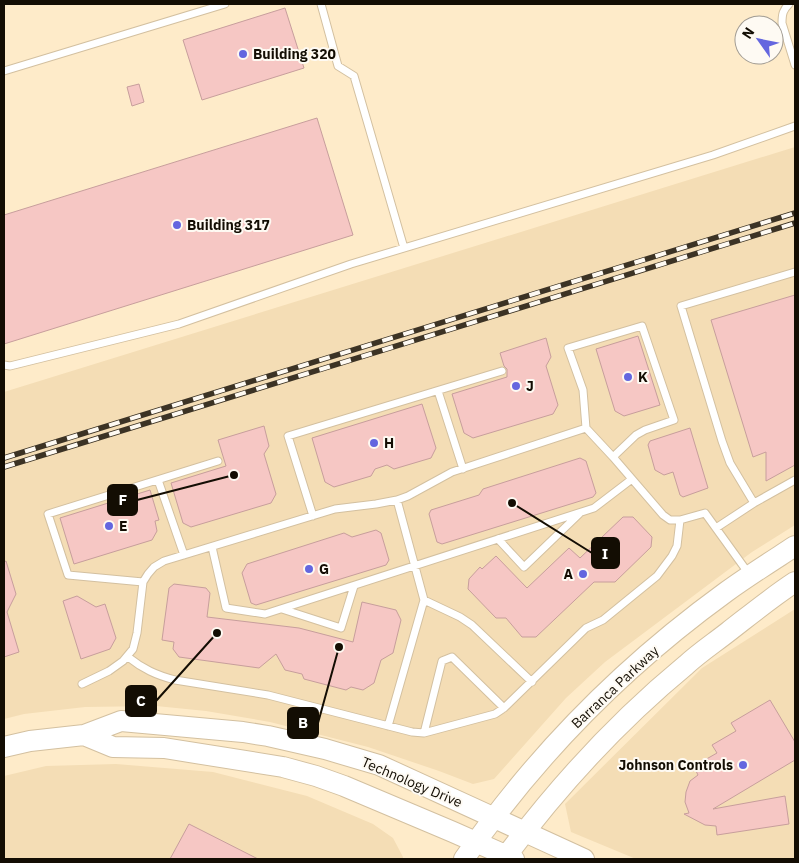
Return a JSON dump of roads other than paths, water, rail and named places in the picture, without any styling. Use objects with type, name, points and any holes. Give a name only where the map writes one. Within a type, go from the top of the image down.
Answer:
[{"type":"street","name":"Barranca Parkway","points":[[464,859],[513,793],[550,750],[626,672],[726,592],[795,546]]},
{"type":"street","points":[[508,858],[525,831],[569,777],[648,698],[685,665],[795,582]]},
{"type":"street","name":"Technology Drive","points":[[4,747],[30,741],[84,735],[122,721],[268,736],[325,749],[379,765],[584,859]]},
{"type":"street","name":"Technology Drive","points":[[84,735],[113,747],[164,748],[283,768],[316,776],[476,842],[508,858]]},
{"type":"lane","points":[[4,71],[226,4]]},
{"type":"lane","points":[[322,4],[338,66],[354,76],[404,248]]},
{"type":"lane","points":[[789,4],[784,8],[782,22],[795,65]]},
{"type":"lane","points":[[4,365],[10,366],[180,324],[351,264],[713,155],[795,126]]},
{"type":"lane","points":[[754,503],[730,463],[681,306],[795,272]]},
{"type":"lane","points":[[613,457],[636,435],[674,420],[642,326],[568,348],[583,390],[586,428],[663,515],[670,520],[680,520],[705,513],[750,576]]},
{"type":"lane","points":[[313,516],[288,436],[502,371]]},
{"type":"lane","points":[[438,391],[463,468]]},
{"type":"lane","points":[[82,684],[109,671],[123,661],[133,649],[137,633],[143,582],[154,567],[164,561],[335,510],[397,500],[452,472],[586,428]]},
{"type":"lane","points":[[143,582],[68,575],[48,514],[218,461]]},
{"type":"lane","points":[[212,547],[226,608],[265,614],[594,508],[632,479]]},
{"type":"lane","points":[[158,480],[184,555]]},
{"type":"lane","points":[[716,528],[754,503],[795,480]]},
{"type":"lane","points":[[388,726],[424,600],[397,500]]},
{"type":"lane","points":[[498,539],[524,567],[580,513]]},
{"type":"lane","points":[[128,656],[140,666],[161,676],[268,695],[412,732],[424,733],[495,714],[504,708],[586,628],[608,616],[657,576],[677,546],[680,520]]},
{"type":"lane","points":[[282,609],[341,628],[354,586]]},
{"type":"lane","points":[[424,600],[460,617],[472,626],[532,682]]},
{"type":"lane","points":[[424,733],[442,661],[452,656],[504,708]]},
{"type":"railway","points":[[4,458],[795,213]]},
{"type":"railway","points":[[4,467],[795,223]]},
{"type":"place","name":"Building 320","points":[[243,54]]},
{"type":"place","name":"Building 317","points":[[177,225]]},
{"type":"place","name":"K","points":[[628,377]]},
{"type":"place","name":"J","points":[[516,386]]},
{"type":"place","name":"H","points":[[374,443]]},
{"type":"place","name":"F","points":[[234,475]]},
{"type":"place","name":"I","points":[[512,503]]},
{"type":"place","name":"E","points":[[109,526]]},
{"type":"place","name":"G","points":[[309,569]]},
{"type":"place","name":"A","points":[[583,574]]},
{"type":"place","name":"C","points":[[217,633]]},
{"type":"place","name":"B","points":[[339,647]]},
{"type":"place","name":"Johnson Controls","points":[[743,765]]}]
